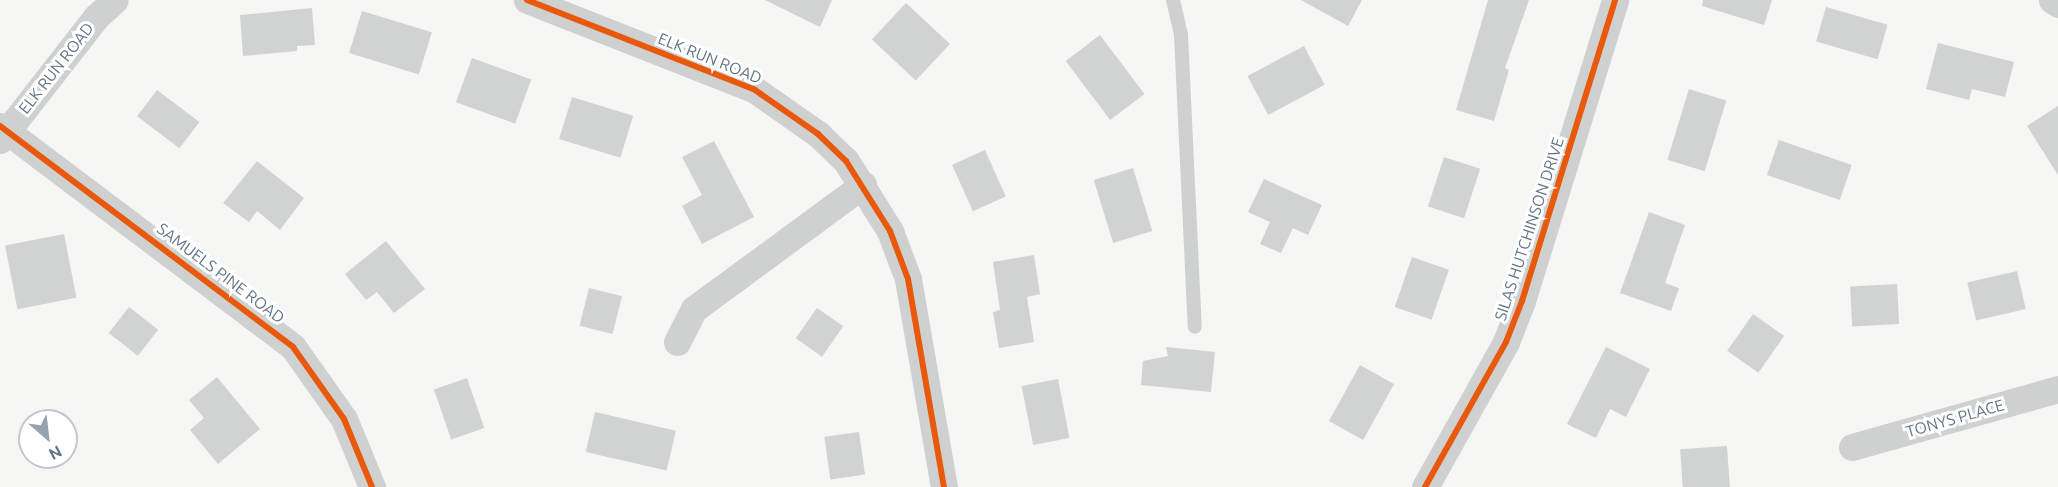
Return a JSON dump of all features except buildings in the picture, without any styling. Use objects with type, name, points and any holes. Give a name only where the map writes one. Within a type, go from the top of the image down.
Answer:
[{"type":"street","name":"ELK RUN ROAD","points":[[2,132],[90,25],[115,0]]},
{"type":"street","name":"ELK RUN ROAD","points":[[527,0],[755,90],[818,134],[863,185],[890,231],[908,279],[944,487]]},
{"type":"street","name":"SILAS HUTCHINSON DRIVE","points":[[1425,487],[1506,342],[1522,301],[1615,0]]},
{"type":"street","points":[[2052,0],[2058,4]]},
{"type":"street","name":"SAMUELS PINE ROAD","points":[[2,132],[272,327],[313,370],[344,419],[372,487]]},
{"type":"street","points":[[677,342],[694,309],[863,185]]},
{"type":"street","name":"TONYS PLACE","points":[[1852,447],[2058,388]]},
{"type":"lane","points":[[1173,0],[1181,35],[1195,327]]},
{"type":"cycle path","points":[[527,0],[755,90],[818,134],[846,161],[890,231],[908,279],[944,487]]},
{"type":"cycle path","points":[[1425,487],[1506,342],[1522,301],[1615,0]]},
{"type":"cycle path","points":[[0,126],[293,347],[344,419],[372,487]]}]
